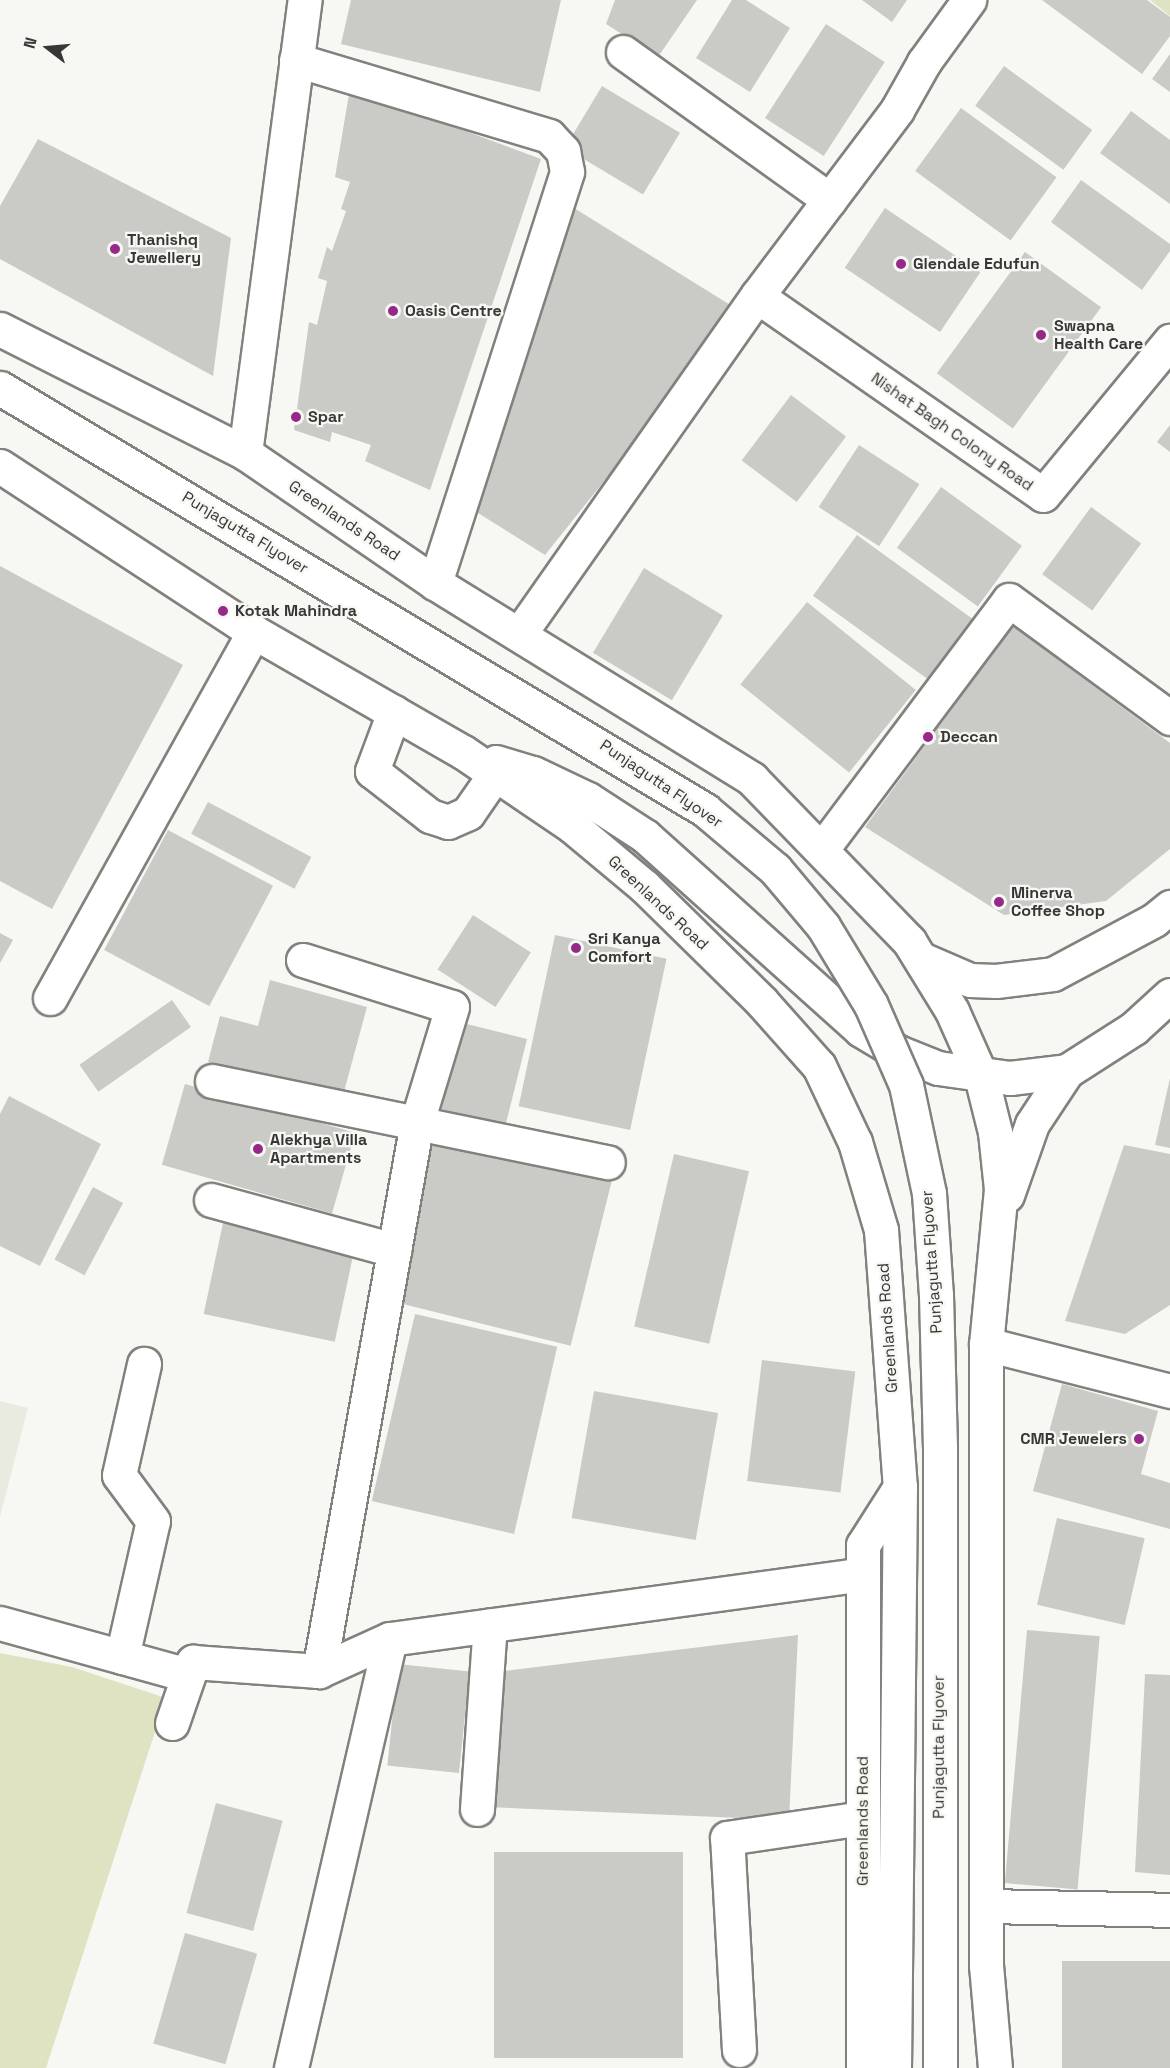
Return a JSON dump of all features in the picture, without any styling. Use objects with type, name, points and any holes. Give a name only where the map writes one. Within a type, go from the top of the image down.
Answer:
[{"type":"main road","points":[[245,453],[304,0]]},
{"type":"main road","points":[[520,633],[757,296],[897,110],[924,62],[969,0]]},
{"type":"main road","points":[[622,52],[830,200]]},
{"type":"main road","points":[[296,60],[549,136],[563,151],[567,172],[435,583]]},
{"type":"main road","name":"Nishat Bagh Colony Road","points":[[757,296],[1043,495],[1170,342]]},
{"type":"main road","name":"Greenlands Road","points":[[0,329],[245,453],[435,583],[520,633],[752,779],[871,897],[921,959],[952,1011],[981,1076],[995,1132],[1001,1189],[998,1246],[986,1344],[986,1965],[995,2068]]},
{"type":"main road","name":"Punjagutta Flyover","points":[[0,388],[705,810],[782,877],[823,926],[871,1005],[906,1085],[929,1193],[936,1295],[940,1447],[940,2068]]},
{"type":"main road","name":"Greenlands Road","points":[[0,466],[254,632],[463,752],[572,826],[645,887],[761,1000],[819,1066],[855,1142],[880,1230],[900,1487],[863,1545],[863,2068]]},
{"type":"main road","points":[[822,849],[1009,600],[1170,718]]},
{"type":"main road","points":[[50,998],[254,632]]},
{"type":"main road","points":[[394,712],[372,771],[430,816],[447,822],[468,813],[495,774]]},
{"type":"main road","name":"Greenlands Road","points":[[463,752],[533,772],[588,799],[645,836],[861,1030],[898,1052],[938,1068],[981,1076]]},
{"type":"main road","points":[[921,959],[970,980],[996,981],[1053,974],[1154,920],[1170,907]]},
{"type":"main road","points":[[303,960],[452,1007],[417,1122],[319,1671]]},
{"type":"main road","points":[[998,1246],[1009,1184],[1032,1124],[1067,1071],[1134,1028],[1170,995]]},
{"type":"main road","points":[[981,1076],[1010,1078],[1067,1071]]},
{"type":"main road","points":[[212,1081],[608,1162]]},
{"type":"main road","points":[[211,1200],[394,1250]]},
{"type":"main road","points":[[986,1344],[1170,1391]]},
{"type":"main road","points":[[122,1657],[153,1521],[119,1475],[144,1364]]},
{"type":"main road","points":[[894,2068],[900,1487]]},
{"type":"main road","points":[[172,1723],[192,1662],[319,1671],[390,1639],[863,1574]]},
{"type":"main road","points":[[0,1623],[188,1675]]},
{"type":"main road","points":[[477,1809],[490,1625]]},
{"type":"main road","points":[[291,2068],[390,1639]]},
{"type":"main road","points":[[740,2050],[727,1838],[862,1818]]},
{"type":"main road","points":[[986,1906],[1170,1910]]},
{"type":"shaded area","points":[[0,1401],[28,1408],[0,1517]]},
{"type":"green space","points":[[1150,0],[1170,0],[1170,16]]},
{"type":"green space","points":[[0,1653],[72,1667],[166,1698],[46,2068],[0,2068]]},
{"type":"building","points":[[351,0],[561,0],[540,92],[341,44]]},
{"type":"building","points":[[615,0],[697,0],[658,57],[606,24]]},
{"type":"building","points":[[732,0],[746,0],[790,28],[750,92],[696,58]]},
{"type":"building","points":[[862,0],[907,0],[892,22]]},
{"type":"building","points":[[1042,0],[1147,0],[1170,17],[1170,36],[1142,74]]},
{"type":"building","points":[[826,24],[885,62],[824,156],[765,118]]},
{"type":"building","points":[[1170,54],[1170,92],[1152,79]]},
{"type":"building","points":[[1004,66],[1092,130],[1063,170],[975,106]]},
{"type":"building","points":[[602,86],[680,133],[643,195],[565,148]]},
{"type":"building","points":[[350,88],[541,159],[430,490],[365,461],[371,445],[332,432],[330,442],[294,430],[309,322],[317,325],[327,281],[318,278],[327,247],[332,251],[346,211],[341,209],[350,182],[335,177]]},
{"type":"building","points":[[961,108],[1056,177],[1011,240],[915,171]]},
{"type":"building","points":[[1131,111],[1170,140],[1170,204],[1100,153]]},
{"type":"building","name":"Thanishq Jewellery","points":[[38,139],[231,238],[213,376],[0,259],[0,206]]},
{"type":"building","points":[[1081,180],[1170,244],[1170,251],[1142,290],[1051,222]]},
{"type":"building","points":[[574,208],[740,311],[545,555],[467,506]]},
{"type":"building","points":[[885,208],[980,272],[940,332],[845,268]]},
{"type":"building","points":[[1025,252],[1101,307],[1013,429],[937,373]]},
{"type":"building","points":[[791,395],[846,437],[797,502],[742,460]]},
{"type":"building","points":[[1170,425],[1170,452],[1157,442]]},
{"type":"building","points":[[859,445],[919,484],[879,546],[819,507]]},
{"type":"building","points":[[941,487],[1022,546],[978,606],[897,548]]},
{"type":"building","points":[[1091,507],[1141,543],[1092,611],[1042,574]]},
{"type":"building","points":[[857,535],[977,622],[933,683],[813,596]]},
{"type":"building","points":[[0,566],[183,665],[52,909],[0,881]]},
{"type":"building","points":[[644,568],[723,615],[672,700],[593,653]]},
{"type":"building","points":[[807,602],[916,690],[849,772],[740,684]]},
{"type":"building","points":[[1013,626],[1170,743],[1170,849],[1106,901],[1004,915],[865,827]]},
{"type":"building","points":[[208,802],[311,857],[294,889],[191,834]]},
{"type":"building","points":[[168,830],[273,886],[209,1006],[104,950]]},
{"type":"building","points":[[473,915],[531,953],[495,1007],[438,970]]},
{"type":"building","points":[[0,933],[13,940],[0,963]]},
{"type":"building","points":[[555,935],[667,959],[630,1130],[519,1106]]},
{"type":"building","points":[[270,980],[367,1007],[342,1099],[208,1062],[220,1016],[258,1026]]},
{"type":"building","points":[[172,1000],[191,1027],[98,1092],[79,1065]]},
{"type":"building","points":[[463,1023],[527,1039],[506,1125],[441,1109]]},
{"type":"building","points":[[1170,1078],[1170,1148],[1155,1145]]},
{"type":"building","name":"Alekhya Villa Apartments","points":[[185,1084],[355,1133],[332,1214],[162,1165]]},
{"type":"building","points":[[9,1096],[101,1144],[40,1266],[0,1246],[0,1114]]},
{"type":"building","points":[[432,1133],[612,1178],[571,1346],[390,1301]]},
{"type":"building","points":[[1124,1145],[1170,1154],[1170,1305],[1125,1334],[1065,1321]]},
{"type":"building","points":[[674,1154],[749,1171],[709,1344],[634,1326]]},
{"type":"building","points":[[93,1187],[123,1203],[85,1275],[55,1259]]},
{"type":"building","points":[[223,1223],[354,1251],[335,1342],[204,1314]]},
{"type":"building","points":[[415,1314],[557,1347],[514,1534],[372,1501]]},
{"type":"building","points":[[762,1360],[855,1371],[840,1493],[747,1481]]},
{"type":"building","points":[[1062,1384],[1158,1411],[1141,1474],[1170,1483],[1170,1529],[1033,1491]]},
{"type":"building","points":[[594,1391],[718,1413],[696,1540],[572,1518]]},
{"type":"building","points":[[1057,1518],[1145,1538],[1125,1625],[1037,1605]]},
{"type":"building","points":[[1027,1630],[1100,1636],[1078,1889],[1005,1883]]},
{"type":"building","points":[[798,1635],[789,1820],[487,1807],[503,1671]]},
{"type":"building","points":[[398,1664],[470,1672],[459,1773],[387,1765]]},
{"type":"building","points":[[1145,1674],[1170,1675],[1170,1875],[1135,1872]]},
{"type":"building","points":[[216,1803],[283,1821],[253,1931],[186,1913]]},
{"type":"building","points":[[494,1852],[683,1852],[683,2058],[494,2058]]},
{"type":"building","points":[[185,1933],[257,1954],[225,2064],[153,2044]]},
{"type":"building","points":[[1062,1961],[1170,1961],[1170,2068],[1062,2068]]},
{"type":"place","name":"Thanishq Jewellery","points":[[115,249]]},
{"type":"place","name":"Glendale Edufun","points":[[901,264]]},
{"type":"place","name":"Oasis Centre","points":[[393,311]]},
{"type":"place","name":"Swapna Health Care","points":[[1041,335]]},
{"type":"place","name":"Spar","points":[[296,417]]},
{"type":"place","name":"Kotak Mahindra","points":[[223,611]]},
{"type":"place","name":"Deccan","points":[[928,737]]},
{"type":"place","name":"Minerva Coffee Shop","points":[[999,902]]},
{"type":"place","name":"Sri Kanya Comfort","points":[[576,948]]},
{"type":"place","name":"Alekhya Villa Apartments","points":[[258,1149]]},
{"type":"place","name":"CMR Jewelers","points":[[1139,1439]]}]
